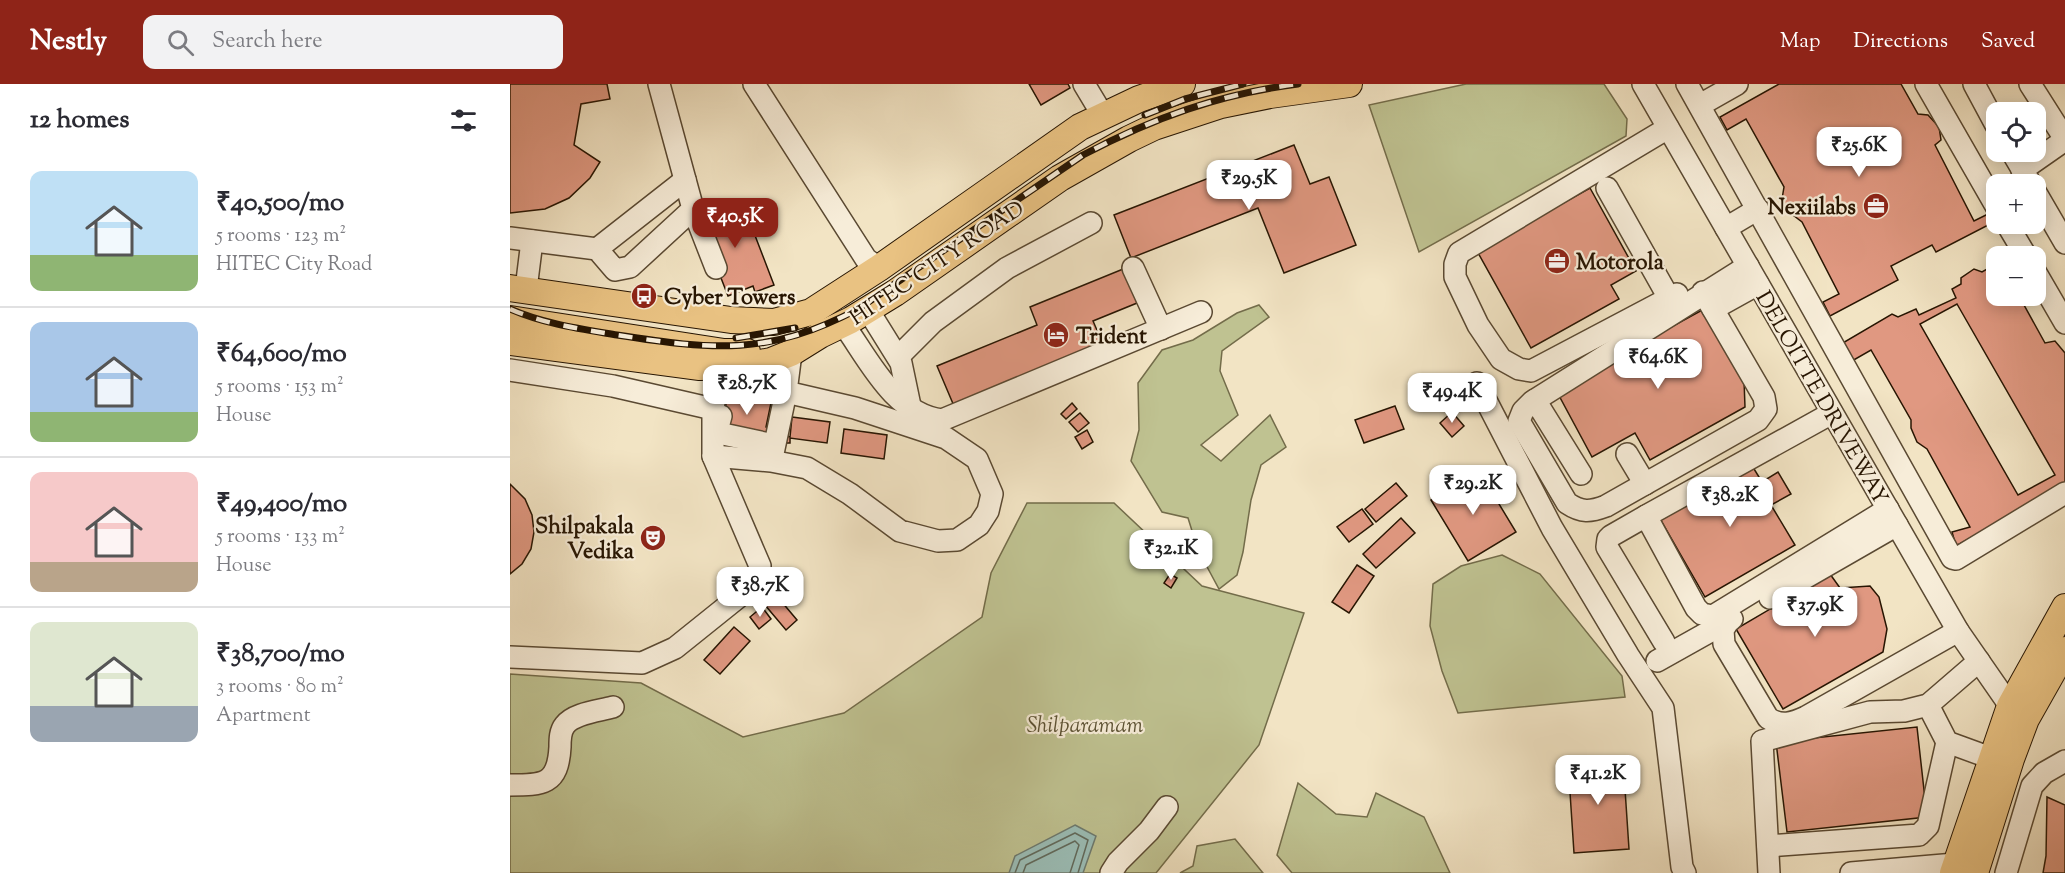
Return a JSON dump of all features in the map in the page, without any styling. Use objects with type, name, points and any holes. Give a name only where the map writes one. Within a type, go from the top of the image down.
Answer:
[{"type":"main road","name":"HITEC CITY ROAD","points":[[510,342],[700,367],[721,355],[771,361],[791,353],[815,323],[879,268],[1080,127],[1139,99],[1182,84]]},
{"type":"main road","name":"HITEC CITY ROAD","points":[[513,292],[731,320],[844,324],[895,293],[1060,178],[1129,139],[1163,124],[1221,105],[1270,95],[1349,84]]},
{"type":"main road","points":[[513,292],[721,355]]},
{"type":"main road","points":[[510,319],[721,355],[779,348],[815,323]]},
{"type":"main road","points":[[1965,870],[1991,758],[2018,713],[2065,607]]},
{"type":"main road","points":[[1965,870],[2011,759],[2018,713],[2058,677],[2065,650]]},
{"type":"street","points":[[659,84],[693,209],[716,268]]},
{"type":"street","points":[[754,84],[866,259],[879,268]]},
{"type":"street","points":[[1084,84],[1099,109],[1106,116]]},
{"type":"street","name":"DELOITTE DRIVEWAY","points":[[1643,84],[1958,631],[2018,713]]},
{"type":"street","points":[[1687,84],[1952,558],[1956,559],[2065,493]]},
{"type":"street","points":[[1700,105],[1737,84]]},
{"type":"street","points":[[1926,84],[1986,189]]},
{"type":"street","points":[[1974,84],[1986,106]]},
{"type":"street","points":[[2029,174],[2065,140],[2030,84]]},
{"type":"street","points":[[1668,128],[1459,253],[1455,264],[1455,277],[1478,325],[1501,359],[1519,369],[1531,371],[1669,298],[1750,269]]},
{"type":"street","points":[[597,249],[685,180]]},
{"type":"street","points":[[1607,188],[1669,298]]},
{"type":"street","points":[[1726,228],[1758,208]]},
{"type":"street","points":[[510,238],[597,249],[615,270],[630,267],[693,209]]},
{"type":"street","points":[[2046,210],[2065,243]]},
{"type":"street","points":[[898,357],[933,322],[1007,268],[1091,223]]},
{"type":"street","points":[[513,292],[532,242]]},
{"type":"street","points":[[1134,268],[1161,328]]},
{"type":"street","points":[[1708,301],[1764,397],[1766,408],[1758,420],[1606,506],[1591,512],[1578,510],[1567,503],[1519,421],[1523,411],[1535,400],[1708,301],[1750,269]]},
{"type":"street","points":[[2046,290],[2065,323]]},
{"type":"street","points":[[868,310],[901,363],[910,406]]},
{"type":"street","points":[[844,324],[886,386],[918,414],[942,420],[1201,312]]},
{"type":"street","points":[[772,453],[786,392],[791,353]]},
{"type":"street","points":[[510,657],[642,663],[675,648],[756,583],[760,566],[713,456],[713,409],[721,355]]},
{"type":"street","points":[[721,355],[717,431],[807,468],[850,494],[900,531],[938,542],[957,540],[979,525],[988,512],[992,494],[977,459],[946,438],[855,408],[786,392]]},
{"type":"street","points":[[510,370],[613,386],[713,409]]},
{"type":"street","points":[[1476,383],[1552,528],[1628,655],[1663,708],[1682,867],[1685,873]]},
{"type":"street","points":[[1535,400],[1581,474]]},
{"type":"street","points":[[1832,413],[1608,539],[1607,547],[1660,652],[1728,622],[1892,517]]},
{"type":"street","points":[[713,456],[772,453]]},
{"type":"street","points":[[1627,454],[1645,484]]},
{"type":"street","points":[[1646,516],[1696,608],[1708,617],[1892,517]]},
{"type":"street","points":[[1728,622],[1723,630],[1724,644],[1768,718],[1775,723],[1794,723],[1806,717],[1958,631]]},
{"type":"street","points":[[1769,873],[1762,741],[1869,712],[1904,711],[1928,705],[1979,662]]},
{"type":"street","points":[[1768,846],[1919,835],[1928,826],[1947,742],[1928,705]]},
{"type":"street","points":[[510,785],[542,783],[552,778],[556,771],[560,736],[566,724],[574,717],[613,707]]},
{"type":"street","points":[[1947,742],[1991,758]]},
{"type":"street","points":[[2006,873],[2032,786],[2044,773],[2065,761]]},
{"type":"street","points":[[1111,873],[1118,862],[1149,831],[1167,807]]},
{"type":"street","points":[[1851,873],[1965,870]]},
{"type":"green space","points":[[1466,84],[1604,84],[1627,119],[1626,136],[1419,252],[1369,105]]},
{"type":"green space","points":[[1259,305],[1269,317],[1222,351],[1220,371],[1238,415],[1201,445],[1221,461],[1270,415],[1286,447],[1261,465],[1251,500],[1237,575],[1219,589],[1198,550],[1188,518],[1162,512],[1131,461],[1139,430],[1138,383],[1162,350],[1193,340],[1237,313]]},
{"type":"green space","name":"Shilparamam","points":[[1027,503],[1114,503],[1202,586],[1304,613],[1259,745],[1156,873],[510,873],[510,674],[641,683],[743,737],[844,713],[982,617],[991,573]]},
{"type":"green space","points":[[1502,555],[1540,574],[1622,676],[1625,697],[1458,713],[1442,671],[1430,626],[1433,584],[1461,566]]},
{"type":"green space","points":[[1298,783],[1336,814],[1367,817],[1376,793],[1424,817],[1450,873],[1292,873],[1277,855]]},
{"type":"green space","points":[[1235,839],[1263,873],[1180,873],[1193,866],[1197,846]]},
{"type":"water","points":[[1075,825],[1096,836],[1083,873],[1009,873],[1015,856]]},
{"type":"building","points":[[510,84],[607,84],[610,99],[581,104],[574,145],[600,162],[590,178],[569,198],[545,209],[510,213]]},
{"type":"building","points":[[1029,84],[1068,84],[1070,88],[1041,105]]},
{"type":"building","name":"Nexiilabs","points":[[1779,84],[1901,84],[1918,114],[1928,115],[1939,127],[1941,140],[1935,145],[1974,221],[1986,215],[1986,226],[1936,252],[1932,245],[1891,266],[1898,280],[1830,316],[1823,302],[1839,294],[1802,222],[1789,212],[1782,199],[1784,187],[1746,119],[1727,130],[1720,117]]},
{"type":"building","points":[[1294,145],[1310,184],[1329,177],[1356,245],[1284,273],[1258,208],[1131,258],[1114,215]]},
{"type":"building","name":"Motorola","points":[[1590,188],[1636,271],[1611,285],[1619,299],[1531,348],[1477,251]]},
{"type":"building","points":[[741,199],[774,285],[755,292],[753,286],[728,296],[697,216]]},
{"type":"building","name":"Trident","points":[[1128,267],[1142,301],[1093,321],[1103,344],[954,406],[937,366],[1037,325],[1030,307]]},
{"type":"building","points":[[1974,269],[1982,272],[1986,270],[1986,306],[2025,306],[2045,343],[2055,341],[2065,353],[2065,485],[1956,546],[1952,532],[1970,527],[1927,449],[1917,442],[1911,428],[1911,420],[1871,350],[1852,361],[1841,344],[1892,314],[1898,317],[1916,309],[1919,315],[1956,298],[1952,289],[1961,284],[1961,278]],"holes":[[[1957,304],[2055,475],[2018,495],[1920,324]]]},
{"type":"building","points":[[1704,309],[1744,380],[1745,407],[1650,460],[1635,433],[1592,457],[1556,390]]},
{"type":"building","points":[[728,394],[771,403],[766,427],[770,428],[768,438],[721,428]]},
{"type":"building","points":[[1072,403],[1077,409],[1066,419],[1061,414]]},
{"type":"building","points":[[1395,406],[1404,429],[1364,443],[1355,420]]},
{"type":"building","points":[[1452,412],[1464,426],[1452,437],[1440,423]]},
{"type":"building","points":[[1080,413],[1089,423],[1078,432],[1069,422]]},
{"type":"building","points":[[792,417],[830,422],[827,443],[790,438],[790,443],[782,443],[783,436],[790,437]]},
{"type":"building","points":[[844,429],[887,435],[884,459],[841,453]]},
{"type":"building","points":[[1087,430],[1093,442],[1082,449],[1075,437]]},
{"type":"building","points":[[1751,464],[1762,482],[1778,472],[1791,494],[1771,505],[1795,545],[1705,597],[1659,517]]},
{"type":"building","points":[[1479,471],[1516,532],[1468,561],[1431,500]]},
{"type":"building","points":[[1396,483],[1407,496],[1376,522],[1365,509]]},
{"type":"building","name":"Shilpakala Vedika","points":[[510,484],[525,499],[532,515],[534,532],[531,549],[522,564],[510,574]]},
{"type":"building","points":[[1362,509],[1373,524],[1349,542],[1337,527]]},
{"type":"building","points":[[1401,518],[1415,533],[1376,568],[1363,554]]},
{"type":"building","points":[[1357,565],[1374,576],[1349,613],[1332,602]]},
{"type":"building","points":[[1170,574],[1177,578],[1171,588],[1164,583]]},
{"type":"building","points":[[1830,574],[1840,588],[1870,586],[1879,597],[1887,629],[1883,652],[1783,709],[1736,629]]},
{"type":"building","points":[[776,595],[797,620],[786,630],[765,605]]},
{"type":"building","points":[[762,607],[771,619],[759,629],[750,617]]},
{"type":"building","points":[[734,627],[750,641],[720,674],[704,660]]},
{"type":"building","points":[[1917,727],[1927,817],[1787,832],[1776,742]]},
{"type":"building","points":[[1623,759],[1629,849],[1574,853],[1568,762]]},
{"type":"building","points":[[2047,797],[2065,805],[2065,873],[2043,873],[2046,856]]},
{"type":"railway","points":[[1145,115],[1185,99],[1243,84]]},
{"type":"railway","points":[[510,309],[536,319],[563,325],[683,344],[740,345],[768,342],[796,335],[858,309],[1083,155],[1135,130],[1187,109],[1241,94],[1298,84]]},
{"type":"railway","points":[[736,338],[795,328]]},
{"type":"place","name":"Nexiilabs","points":[[1876,206]]},
{"type":"place","name":"Motorola","points":[[1557,261]]},
{"type":"place","name":"Cyber Towers","points":[[644,296]]},
{"type":"place","name":"Trident","points":[[1056,335]]},
{"type":"place","name":"Shilpakala Vedika","points":[[653,538]]}]
